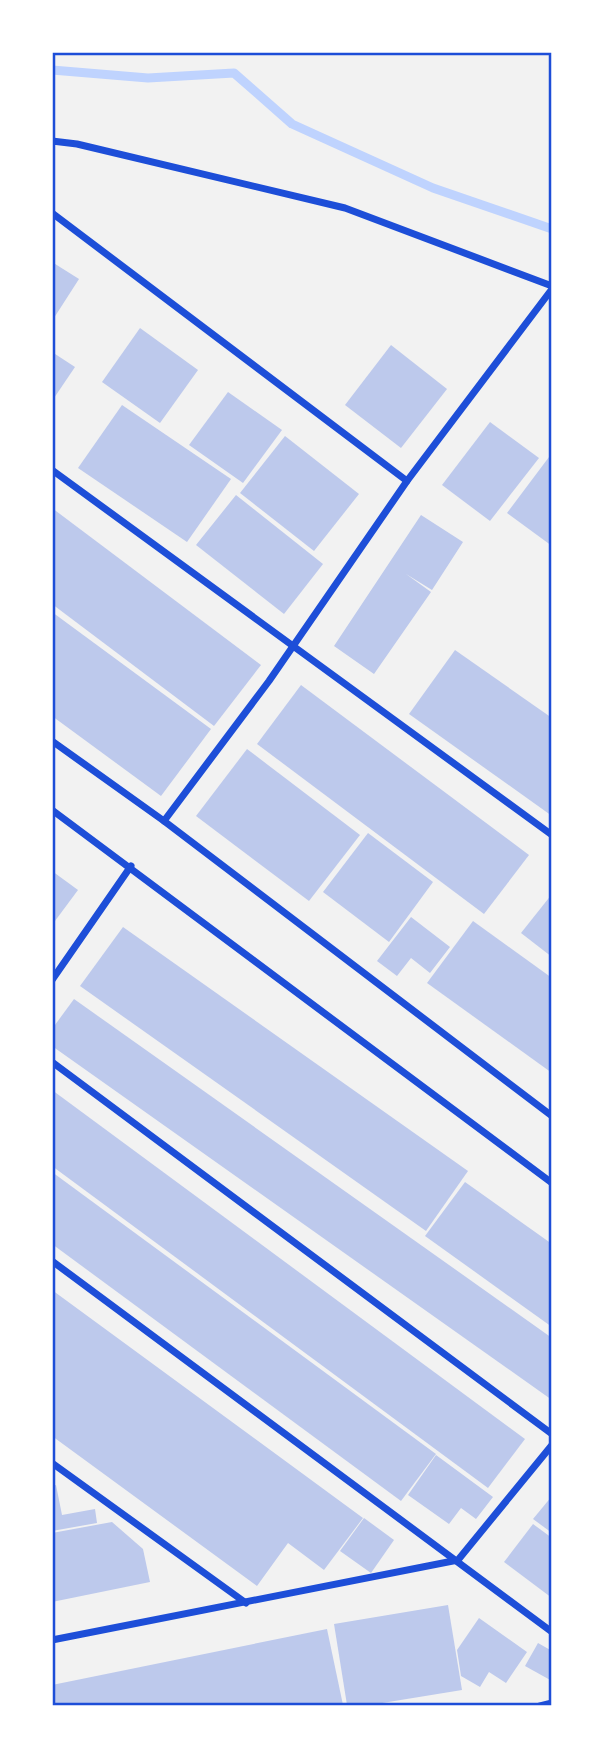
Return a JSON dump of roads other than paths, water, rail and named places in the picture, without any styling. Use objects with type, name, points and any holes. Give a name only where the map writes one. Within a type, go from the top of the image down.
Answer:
[{"type":"street","points":[[52,141],[77,144],[345,208],[551,288],[407,481],[291,645],[269,681],[164,821]]},
{"type":"street","points":[[52,214],[407,481]]},
{"type":"street","points":[[52,470],[551,835]]},
{"type":"street","points":[[52,741],[164,821],[551,1116]]},
{"type":"street","points":[[52,810],[131,866],[551,1182]]},
{"type":"street","points":[[52,980],[131,866]]},
{"type":"street","points":[[52,1062],[551,1434]]},
{"type":"street","points":[[52,1261],[458,1560],[551,1632]]},
{"type":"street","points":[[52,1640],[458,1560],[551,1444]]},
{"type":"street","points":[[52,1463],[246,1602]]},
{"type":"street","points":[[540,1706],[551,1703]]},
{"type":"waterway","points":[[52,70],[148,78],[234,73],[292,124],[433,188],[552,229]]}]
